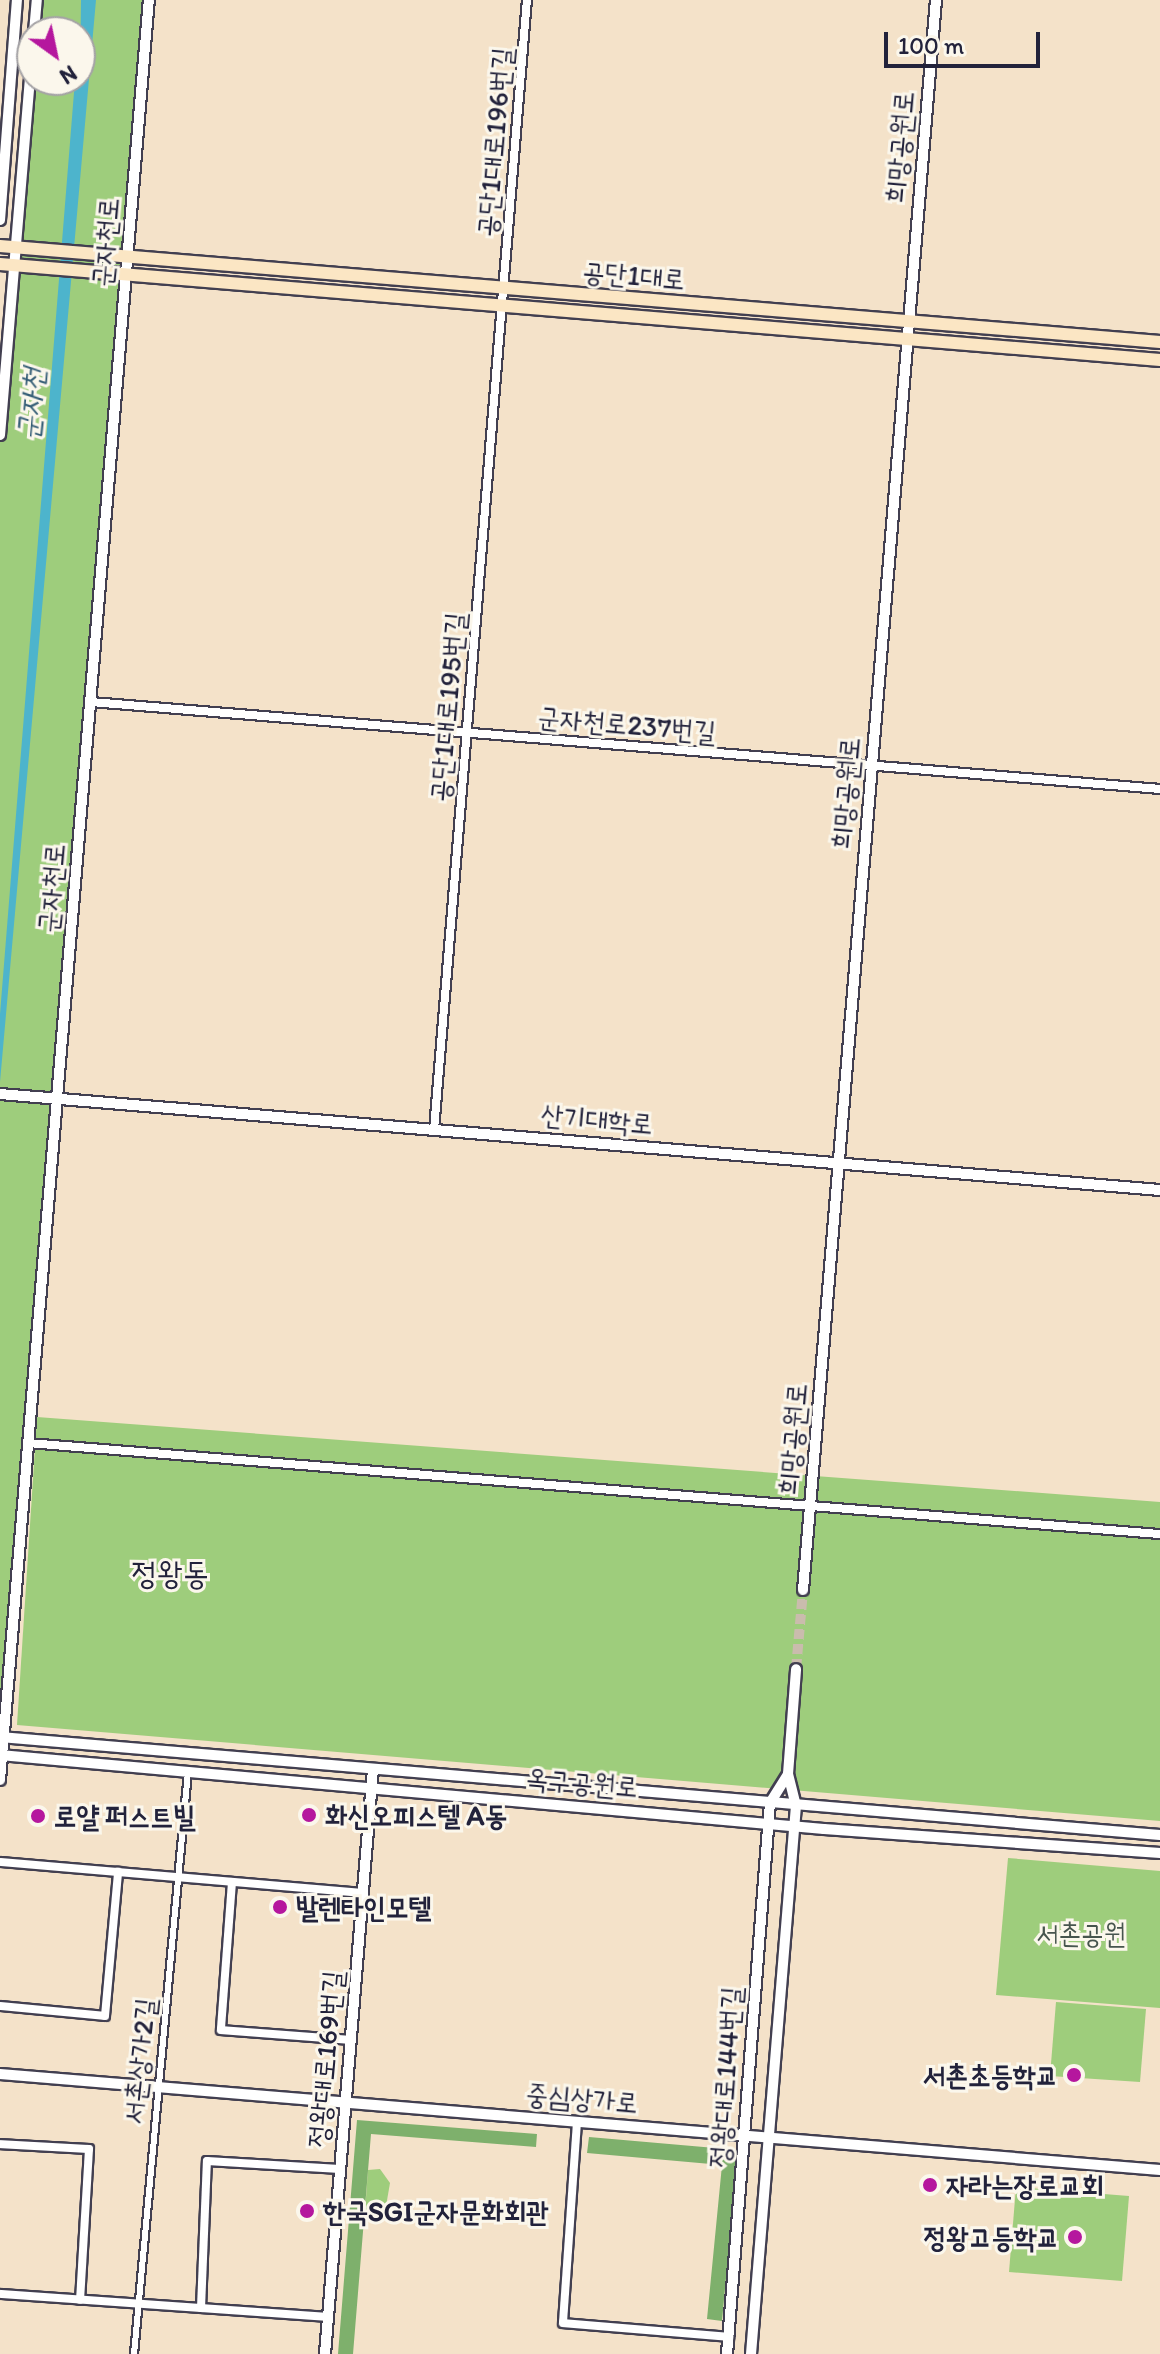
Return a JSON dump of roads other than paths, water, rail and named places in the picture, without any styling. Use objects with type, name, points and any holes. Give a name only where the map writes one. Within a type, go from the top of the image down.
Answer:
[{"type":"main road","points":[[0,246],[16,248]]},
{"type":"main road","name":"공단1대로","points":[[16,248],[1160,342]]},
{"type":"main road","points":[[0,264],[1160,360]]},
{"type":"street","points":[[0,220],[17,0]]},
{"type":"street","name":"군자천로","points":[[0,1780],[149,0]]},
{"type":"street","name":"공단1대로196번길","points":[[504,288],[527,0]]},
{"type":"street","name":"희망공원로","points":[[803,1590],[936,0]]},
{"type":"street","points":[[0,435],[29,96]]},
{"type":"street","name":"공단1대로195번길","points":[[434,1130],[504,288]]},
{"type":"street","name":"군자천로237번길","points":[[91,702],[1160,789]]},
{"type":"street","name":"산기대학로","points":[[0,1094],[1160,1190]]},
{"type":"street","points":[[28,1443],[1160,1534]]},
{"type":"street","points":[[770,1803],[788,1774],[796,1669]]},
{"type":"street","name":"옥구공원로","points":[[2,1737],[1160,1835]]},
{"type":"street","name":"옥구공원로","points":[[1,1755],[794,1826],[1160,1853]]},
{"type":"street","name":"정왕대로169번길","points":[[325,2354],[373,1769]]},
{"type":"street","name":"서촌상가2길","points":[[134,2354],[188,1772]]},
{"type":"street","name":"정왕대로144번길","points":[[751,2354],[796,1806],[788,1774]]},
{"type":"street","name":"정왕대로144번길","points":[[727,2354],[770,1803]]},
{"type":"street","points":[[0,1862],[362,1893]]},
{"type":"street","points":[[0,2006],[105,2016],[118,1872]]},
{"type":"street","points":[[232,1882],[221,2030],[351,2040]]},
{"type":"street","name":"중심상가로","points":[[0,2074],[1160,2170]]},
{"type":"street","points":[[577,2122],[563,2323],[729,2337]]},
{"type":"street","points":[[0,2144],[89,2149],[80,2300]]},
{"type":"street","points":[[201,2308],[207,2161],[340,2169]]},
{"type":"street","points":[[0,2294],[328,2317]]},
{"type":"water","points":[[81,0],[96,0],[95,16],[81,16]]},
{"type":"water","points":[[74,96],[87,96],[0,1082],[0,1014]]},
{"type":"tunnel","points":[[796,1669],[803,1590]]},
{"type":"place","name":"화신오피스텔 A동","points":[[309,1815]]},
{"type":"place","name":"로얄 퍼스트빌","points":[[38,1816]]},
{"type":"place","name":"발렌타인모텔","points":[[280,1907]]},
{"type":"place","name":"서촌초등학교","points":[[1074,2075]]},
{"type":"place","name":"자라는장로교회","points":[[930,2185]]},
{"type":"place","name":"한국SGI군자문화회관","points":[[307,2211]]},
{"type":"place","name":"정왕고등학교","points":[[1075,2237]]},
{"type":"district","name":"정왕동","points":[[170,1573]]},
{"type":"water label","name":"군자천","points":[[31,404]]},
{"type":"park label","name":"서촌공원","points":[[1081,1933]]}]
